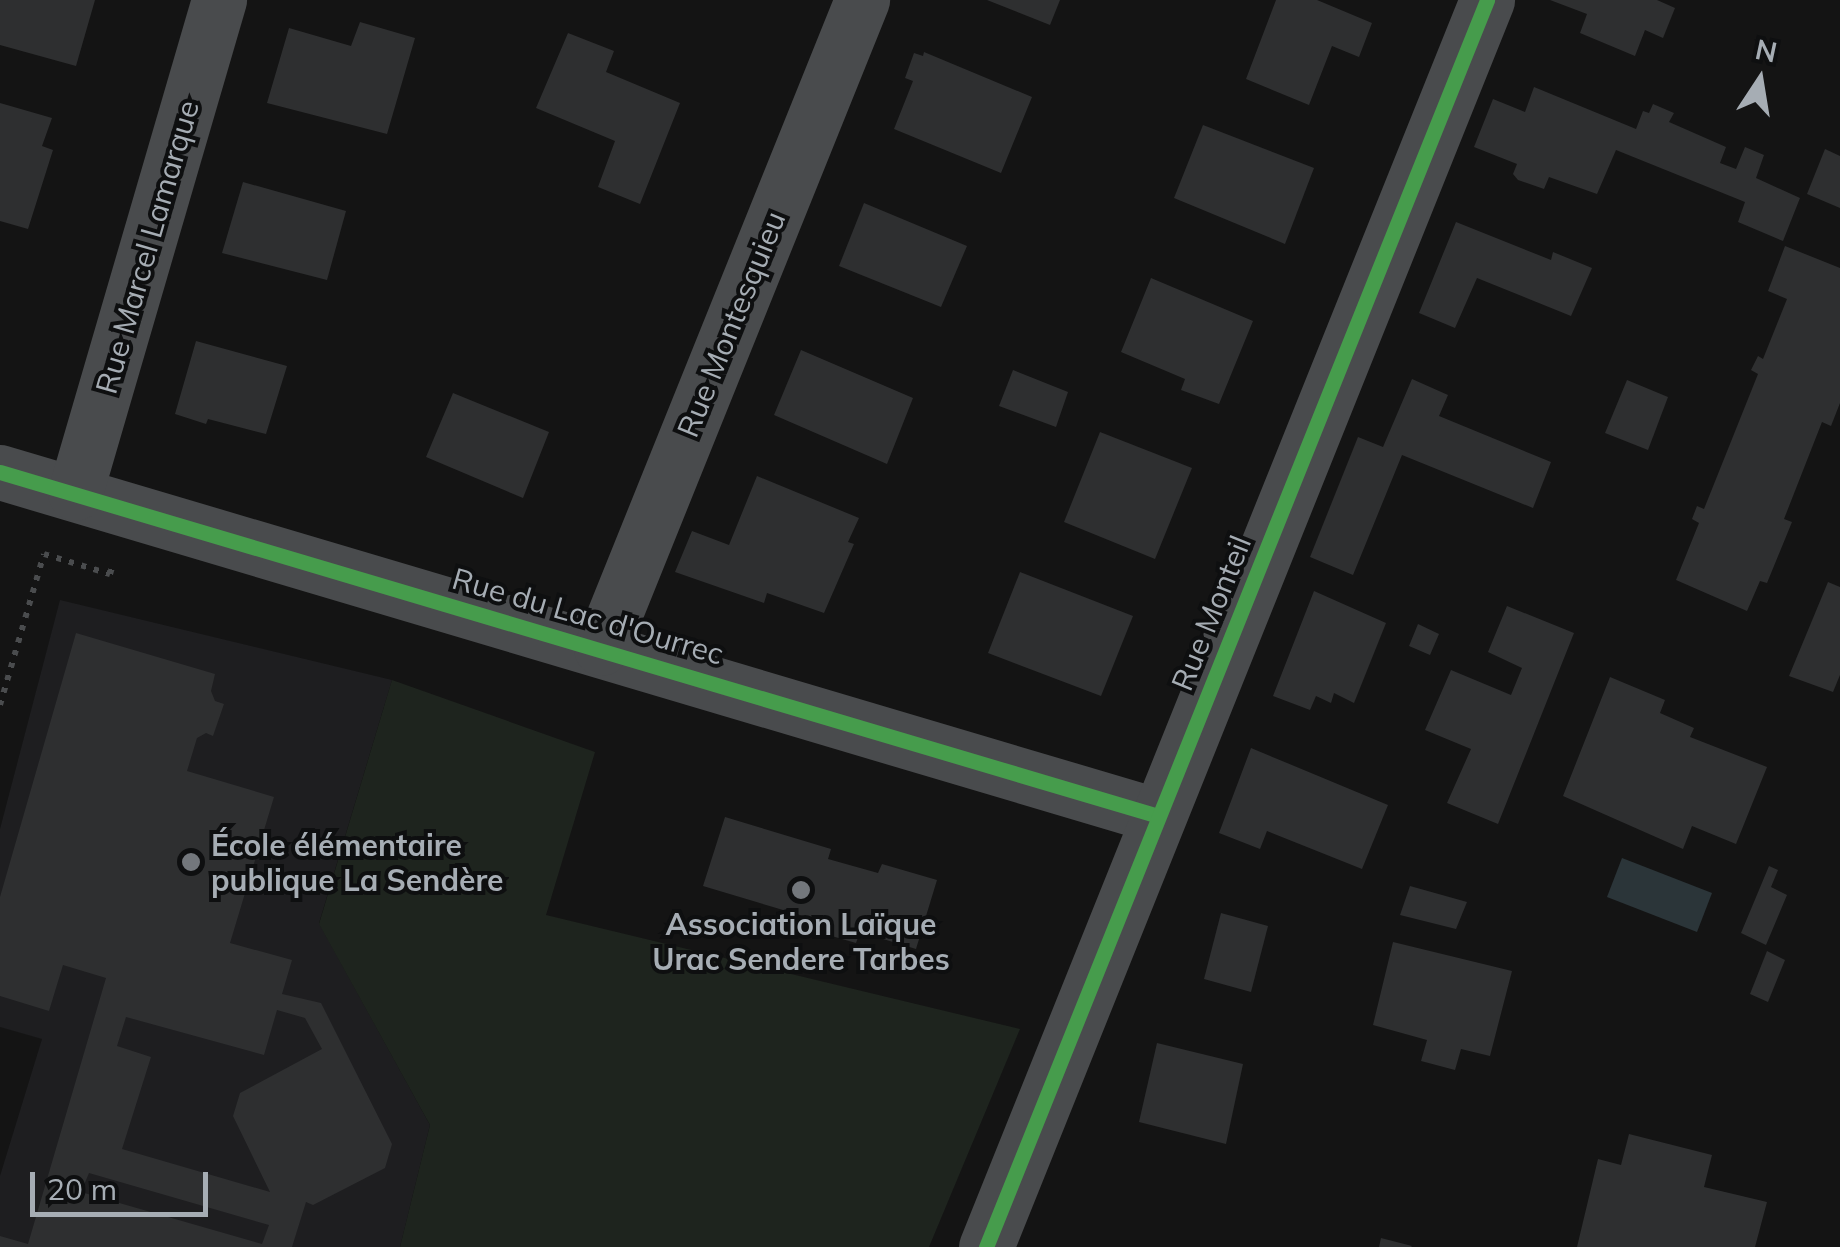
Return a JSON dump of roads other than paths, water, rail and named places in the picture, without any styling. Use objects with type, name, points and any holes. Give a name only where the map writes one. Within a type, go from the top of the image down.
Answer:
[{"type":"street","name":"Rue Marcel Lamarque","points":[[75,493],[219,0]]},
{"type":"street","name":"Rue Montesquieu","points":[[602,648],[862,0]]},
{"type":"street","name":"Rue Monteil","points":[[986,1247],[1487,0]]},
{"type":"street","name":"Rue du Lac d'Ourrec","points":[[0,472],[1158,816]]},
{"type":"place","name":"École élémentaire publique La Sendère","points":[[191,862]]},
{"type":"place","name":"Association Laïque Urac Sendere Tarbes","points":[[801,890]]}]
